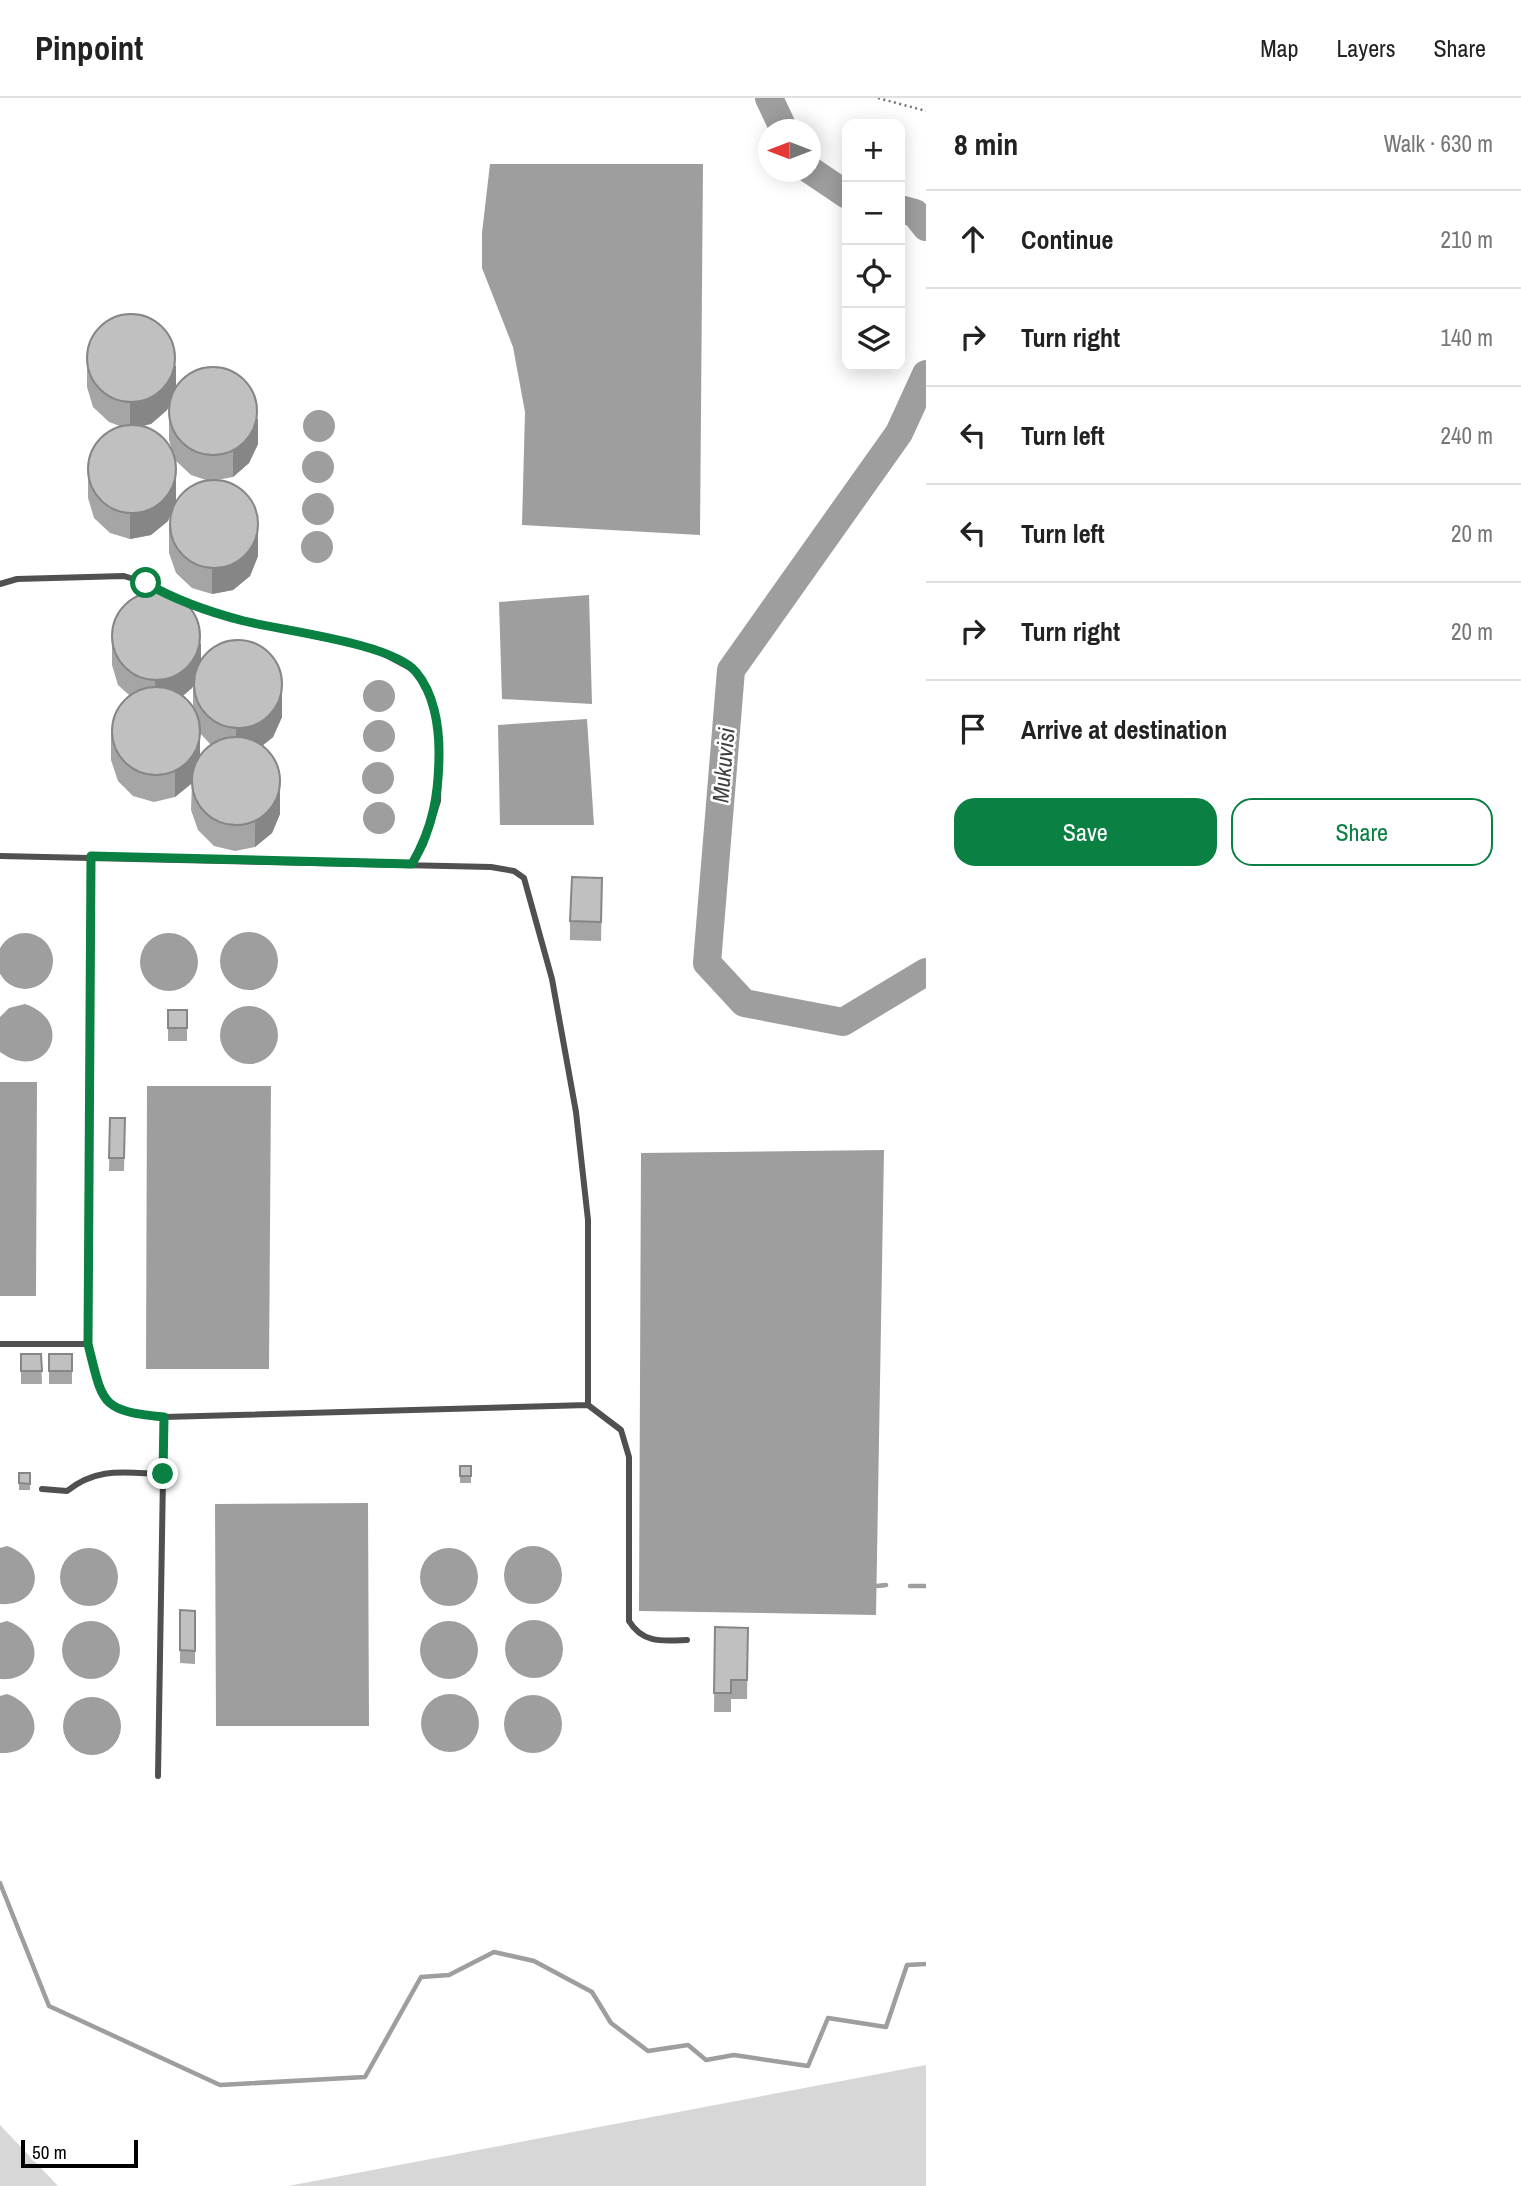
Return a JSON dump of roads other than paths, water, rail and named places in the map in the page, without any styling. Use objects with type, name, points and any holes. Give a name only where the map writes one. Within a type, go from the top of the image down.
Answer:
[{"type":"lane","points":[[0,584],[17,579],[124,576],[204,610],[373,649],[416,671],[433,704],[439,732],[439,760],[438,801],[424,844],[412,864]]},
{"type":"lane","points":[[0,856],[491,867],[514,871],[524,878],[552,979],[576,1112],[589,1220],[588,1405]]},
{"type":"lane","points":[[91,856],[88,1344],[99,1388],[110,1407],[127,1413],[164,1417],[588,1405],[621,1430],[629,1457],[629,1621],[637,1634],[653,1641],[687,1640]]},
{"type":"lane","points":[[0,1344],[88,1344]]},
{"type":"lane","points":[[158,1776],[164,1417]]},
{"type":"lane","points":[[42,1489],[67,1491],[84,1478],[104,1472],[163,1474]]},
{"type":"waterway","name":"Mukuvisi","points":[[769,98],[779,119]]},
{"type":"waterway","name":"Mukuvisi","points":[[821,177],[842,192]]},
{"type":"waterway","name":"Mukuvisi","points":[[905,210],[915,213],[926,227]]},
{"type":"waterway","name":"Mukuvisi","points":[[926,374],[899,433],[731,670],[707,963],[744,1003],[843,1022],[926,972]]},
{"type":"waterway","points":[[877,1586],[886,1585]]},
{"type":"waterway","points":[[910,1586],[926,1586]]},
{"type":"waterway","points":[[0,1883],[49,2006],[220,2085],[365,2077],[421,1977],[449,1975],[494,1952],[534,1961],[592,1992],[611,2023],[648,2051],[688,2045],[706,2060],[734,2055],[808,2066],[828,2018],[886,2027],[907,1965],[926,1964]]}]
